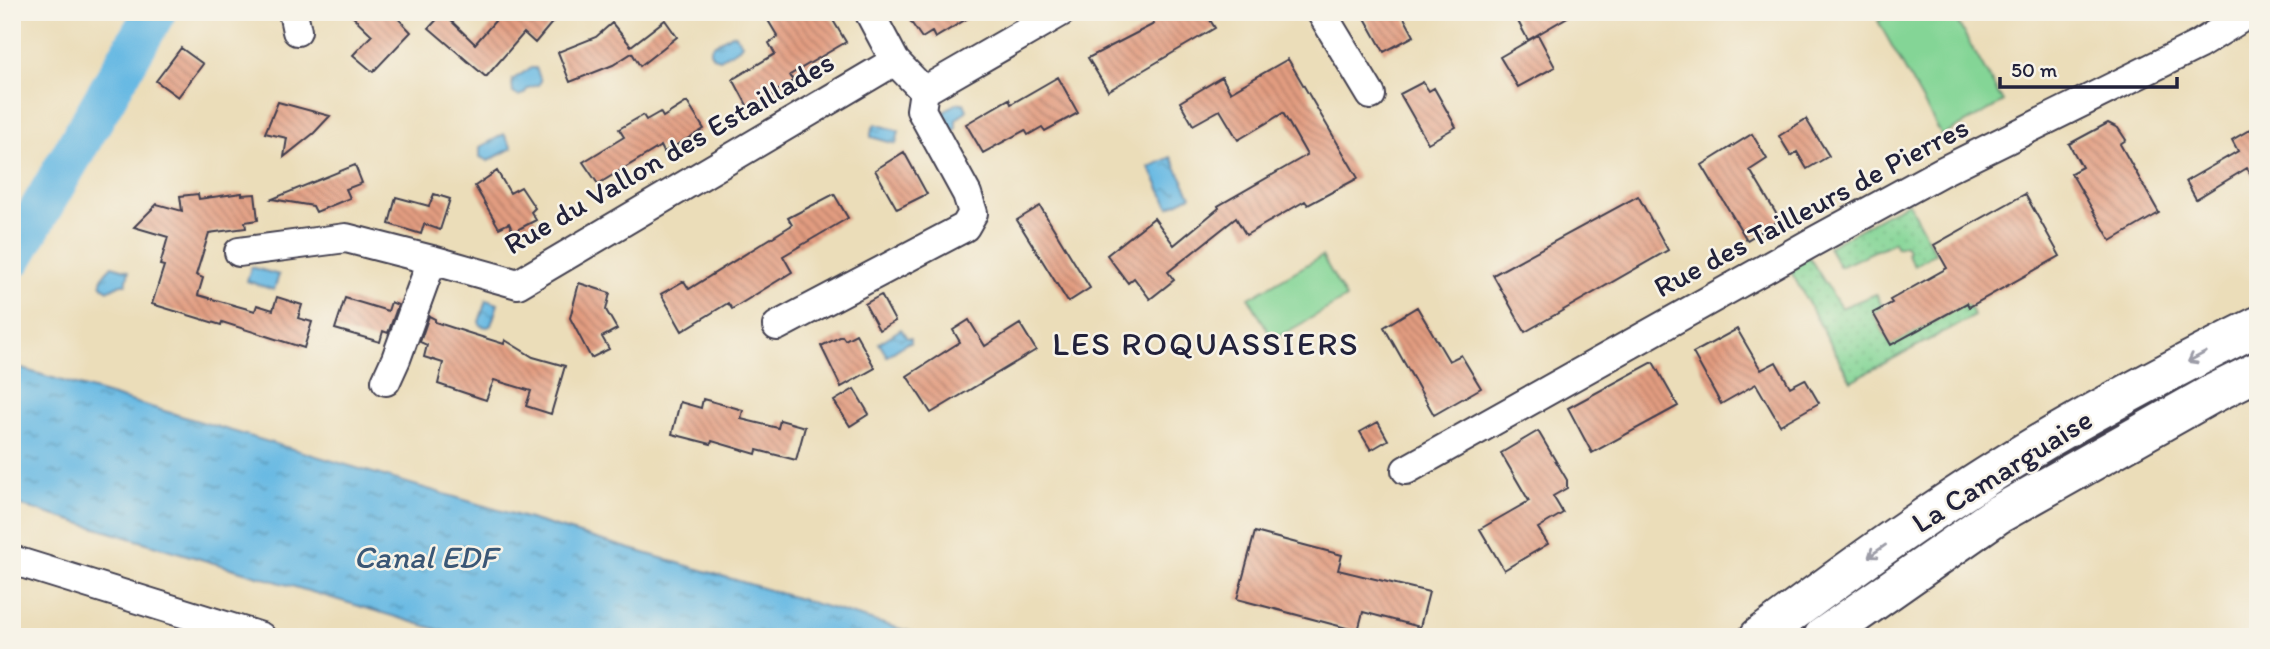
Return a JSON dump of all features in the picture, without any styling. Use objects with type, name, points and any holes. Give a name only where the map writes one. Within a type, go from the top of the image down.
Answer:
[{"type":"highway","name":"La Camarguaise","points":[[1759,637],[1942,505],[2073,424],[2258,326]]},
{"type":"highway","name":"La Camarguaise","points":[[1823,637],[1997,515],[2210,395],[2258,371]]},
{"type":"highway","points":[[1854,637],[1927,584],[2033,515],[2224,408],[2258,393]]},
{"type":"street","points":[[869,12],[895,61],[924,90]]},
{"type":"street","points":[[924,90],[1061,12]]},
{"type":"street","points":[[1321,12],[1371,95]]},
{"type":"street","name":"Rue des Tailleurs de Pierres","points":[[1406,470],[1823,236],[1943,171],[2197,45],[2251,12]]},
{"type":"street","name":"Rue du Vallon des Estaillades","points":[[239,252],[346,238],[518,284],[895,61]]},
{"type":"street","points":[[777,326],[965,227],[973,213],[967,194],[921,110],[924,90]]},
{"type":"street","points":[[386,381],[432,260]]},
{"type":"street","points":[[12,560],[261,637]]},
{"type":"green space","points":[[1894,12],[1952,12],[2003,102],[1942,136],[1878,21]]},
{"type":"green space","points":[[1908,202],[1935,253],[1914,266],[1905,245],[1897,248],[1894,242],[1840,267],[1828,247]]},
{"type":"green space","points":[[1322,256],[1346,298],[1273,340],[1249,298]]},
{"type":"green space","points":[[1809,257],[1841,308],[1876,294],[1883,308],[1873,313],[1891,345],[1946,314],[1960,291],[1974,316],[1851,381],[1789,268]]},
{"type":"water","points":[[732,34],[742,44],[739,48],[720,59],[713,57],[710,52],[712,46]]},
{"type":"water","points":[[531,68],[536,68],[541,81],[518,96],[513,93],[512,80]]},
{"type":"water","points":[[958,103],[964,103],[967,110],[956,120],[956,129],[951,133],[944,129],[942,116],[946,110]]},
{"type":"water","points":[[875,124],[899,131],[896,144],[871,137]]},
{"type":"water","points":[[504,134],[512,148],[488,161],[480,157],[480,147]]},
{"type":"water","points":[[1171,157],[1191,196],[1169,207],[1149,167]]},
{"type":"water","points":[[112,266],[129,271],[126,284],[109,290],[104,288],[101,282]]},
{"type":"water","points":[[251,267],[279,275],[274,290],[247,281]]},
{"type":"water","points":[[486,300],[498,304],[488,327],[481,326],[479,322]]},
{"type":"water","points":[[901,329],[907,338],[911,338],[911,343],[887,356],[879,343]]},
{"type":"water","name":"Canal EDF","points":[[12,366],[928,637],[463,637],[12,503]]},
{"type":"building","points":[[348,12],[392,12],[411,32],[373,72],[353,55],[372,35]]},
{"type":"building","points":[[500,12],[561,12],[535,43],[524,33],[486,77],[429,28],[443,13],[475,44],[502,13]]},
{"type":"building","points":[[763,12],[828,12],[846,42],[790,75],[793,81],[749,109],[733,79],[775,54],[769,43],[778,37]]},
{"type":"building","points":[[904,12],[978,12],[935,38],[932,32],[922,38]]},
{"type":"building","points":[[1161,12],[1205,12],[1215,28],[1108,91],[1088,58],[1154,24],[1151,18]]},
{"type":"building","points":[[1375,12],[1401,12],[1414,36],[1384,52],[1365,18]]},
{"type":"building","points":[[1513,12],[1576,12],[1528,40]]},
{"type":"building","points":[[665,20],[677,37],[640,66],[632,53],[613,65],[570,82],[558,52],[596,37],[612,23],[631,46]]},
{"type":"building","points":[[1538,35],[1555,67],[1518,87],[1500,57]]},
{"type":"building","points":[[181,48],[203,64],[178,97],[156,81]]},
{"type":"building","points":[[1288,59],[1358,178],[1308,205],[1305,201],[1246,235],[1236,218],[1168,272],[1174,280],[1150,299],[1134,278],[1128,283],[1107,255],[1154,218],[1174,245],[1219,208],[1218,206],[1307,155],[1283,113],[1238,140],[1220,110],[1193,125],[1180,102],[1222,77],[1230,92]]},
{"type":"building","points":[[1058,77],[1078,113],[1045,131],[1042,127],[1028,135],[1025,130],[983,153],[966,124],[1009,99],[1011,104]]},
{"type":"building","points":[[1423,82],[1429,91],[1434,88],[1456,127],[1428,143],[1400,94]]},
{"type":"building","points":[[278,102],[330,116],[284,157],[287,138],[265,133]]},
{"type":"building","points":[[687,102],[704,129],[664,152],[661,146],[598,184],[583,162],[624,137],[619,129],[643,115],[646,120],[660,112],[663,117]]},
{"type":"building","points":[[1806,119],[1829,156],[1807,169],[1797,152],[1791,156],[1779,136]]},
{"type":"building","points":[[2108,123],[2118,128],[2126,140],[2120,144],[2159,213],[2111,241],[2071,173],[2082,167],[2069,144]]},
{"type":"building","points":[[2258,125],[2258,186],[2247,168],[2196,199],[2186,181],[2238,151],[2232,140]]},
{"type":"building","points":[[1752,134],[1767,159],[1750,170],[1780,220],[1747,240],[1702,165]]},
{"type":"building","points":[[904,152],[927,194],[897,209],[875,170]]},
{"type":"building","points":[[355,165],[362,183],[346,189],[350,198],[316,212],[313,206],[272,199]]},
{"type":"building","points":[[497,171],[510,193],[521,187],[535,208],[531,212],[536,220],[513,232],[509,223],[499,228],[475,186]]},
{"type":"building","points":[[242,193],[255,194],[258,220],[245,222],[246,228],[209,233],[196,275],[203,278],[198,295],[255,311],[257,305],[273,310],[277,297],[302,305],[298,318],[312,322],[304,348],[222,322],[221,325],[152,304],[164,266],[160,265],[168,237],[134,227],[157,204],[182,211],[180,196],[198,194],[199,199]]},
{"type":"building","points":[[434,194],[450,199],[440,230],[424,224],[421,234],[389,224],[396,197],[429,206]]},
{"type":"building","points":[[834,194],[848,218],[783,256],[792,272],[732,309],[728,303],[682,331],[661,294],[684,281],[689,289],[792,225],[788,218]]},
{"type":"building","points":[[2025,194],[2060,256],[1969,307],[1967,303],[1891,345],[1873,313],[1892,303],[1890,300],[1947,268],[1934,245]]},
{"type":"building","points":[[1638,196],[1668,250],[1525,332],[1493,275]]},
{"type":"building","points":[[1040,206],[1090,288],[1068,302],[1017,220]]},
{"type":"building","points":[[579,283],[610,293],[606,310],[617,329],[602,337],[609,349],[591,358],[570,318]]},
{"type":"building","points":[[881,295],[895,321],[879,330],[865,304]]},
{"type":"building","points":[[345,298],[388,311],[391,302],[398,305],[388,333],[383,331],[380,342],[335,329]]},
{"type":"building","points":[[1417,307],[1449,361],[1461,355],[1481,388],[1434,415],[1384,327]]},
{"type":"building","points":[[429,316],[435,319],[435,322],[469,333],[504,344],[505,340],[533,357],[565,366],[551,414],[526,406],[531,391],[494,380],[486,400],[438,384],[443,363],[424,357],[427,345],[420,342]]},
{"type":"building","points":[[969,320],[985,346],[1020,324],[1036,350],[931,413],[907,376],[960,342],[953,330]]},
{"type":"building","points":[[1737,329],[1761,370],[1776,362],[1790,387],[1805,379],[1819,403],[1780,425],[1756,384],[1721,404],[1693,353]]},
{"type":"building","points":[[856,334],[875,368],[841,387],[821,346],[842,336],[845,340]]},
{"type":"building","points":[[1653,362],[1678,406],[1592,453],[1568,408]]},
{"type":"building","points":[[854,389],[869,414],[850,426],[834,401]]},
{"type":"building","points":[[703,399],[743,410],[741,419],[778,428],[780,420],[805,427],[796,460],[757,450],[756,454],[712,441],[711,444],[672,434],[680,402],[701,408]]},
{"type":"building","points":[[1378,422],[1388,440],[1371,450],[1360,432]]},
{"type":"building","points":[[1538,431],[1567,480],[1567,488],[1553,496],[1563,513],[1538,528],[1548,544],[1504,570],[1480,529],[1529,501],[1501,453]]},
{"type":"building","points":[[1255,532],[1342,555],[1338,570],[1429,592],[1420,627],[1363,612],[1358,631],[1237,599]]},
{"type":"waterway","points":[[12,258],[155,12]]},
{"type":"district","name":"LES ROQUASSIERS","points":[[1206,343]]}]
